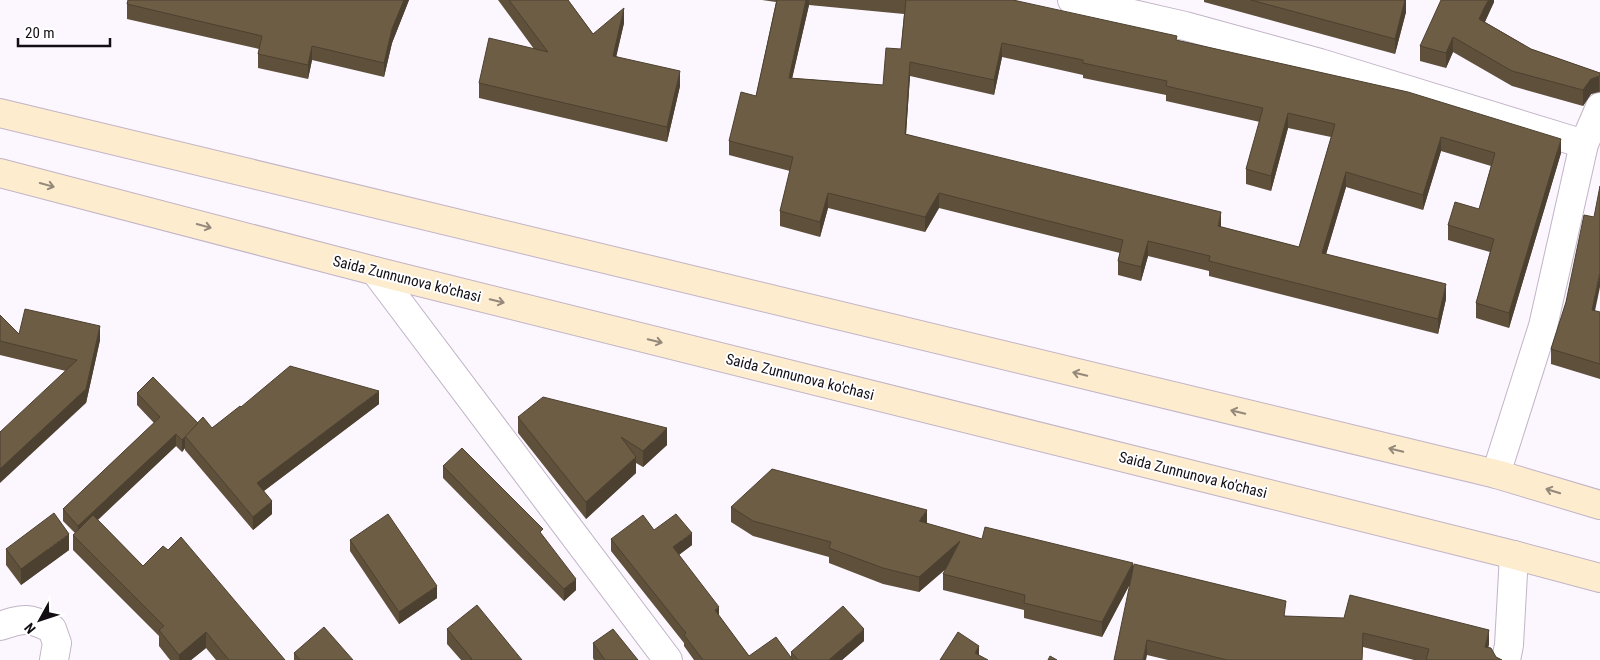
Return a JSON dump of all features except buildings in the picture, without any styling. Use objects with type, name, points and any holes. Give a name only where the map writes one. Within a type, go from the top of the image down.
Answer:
[{"type":"main road","points":[[0,113],[1496,474],[1600,506]]},
{"type":"main road","name":"Saida Zunnunova ko'chasi","points":[[0,173],[375,271],[1600,578]]},
{"type":"street","points":[[1072,0],[1186,26],[1320,63],[1584,144]]},
{"type":"street","points":[[1496,474],[1543,326],[1584,144],[1600,107]]},
{"type":"street","points":[[375,271],[668,660]]},
{"type":"street","points":[[1506,660],[1509,644],[1514,556]]},
{"type":"street","points":[[0,626],[22,619],[38,621],[52,629],[56,643],[54,660]]}]
